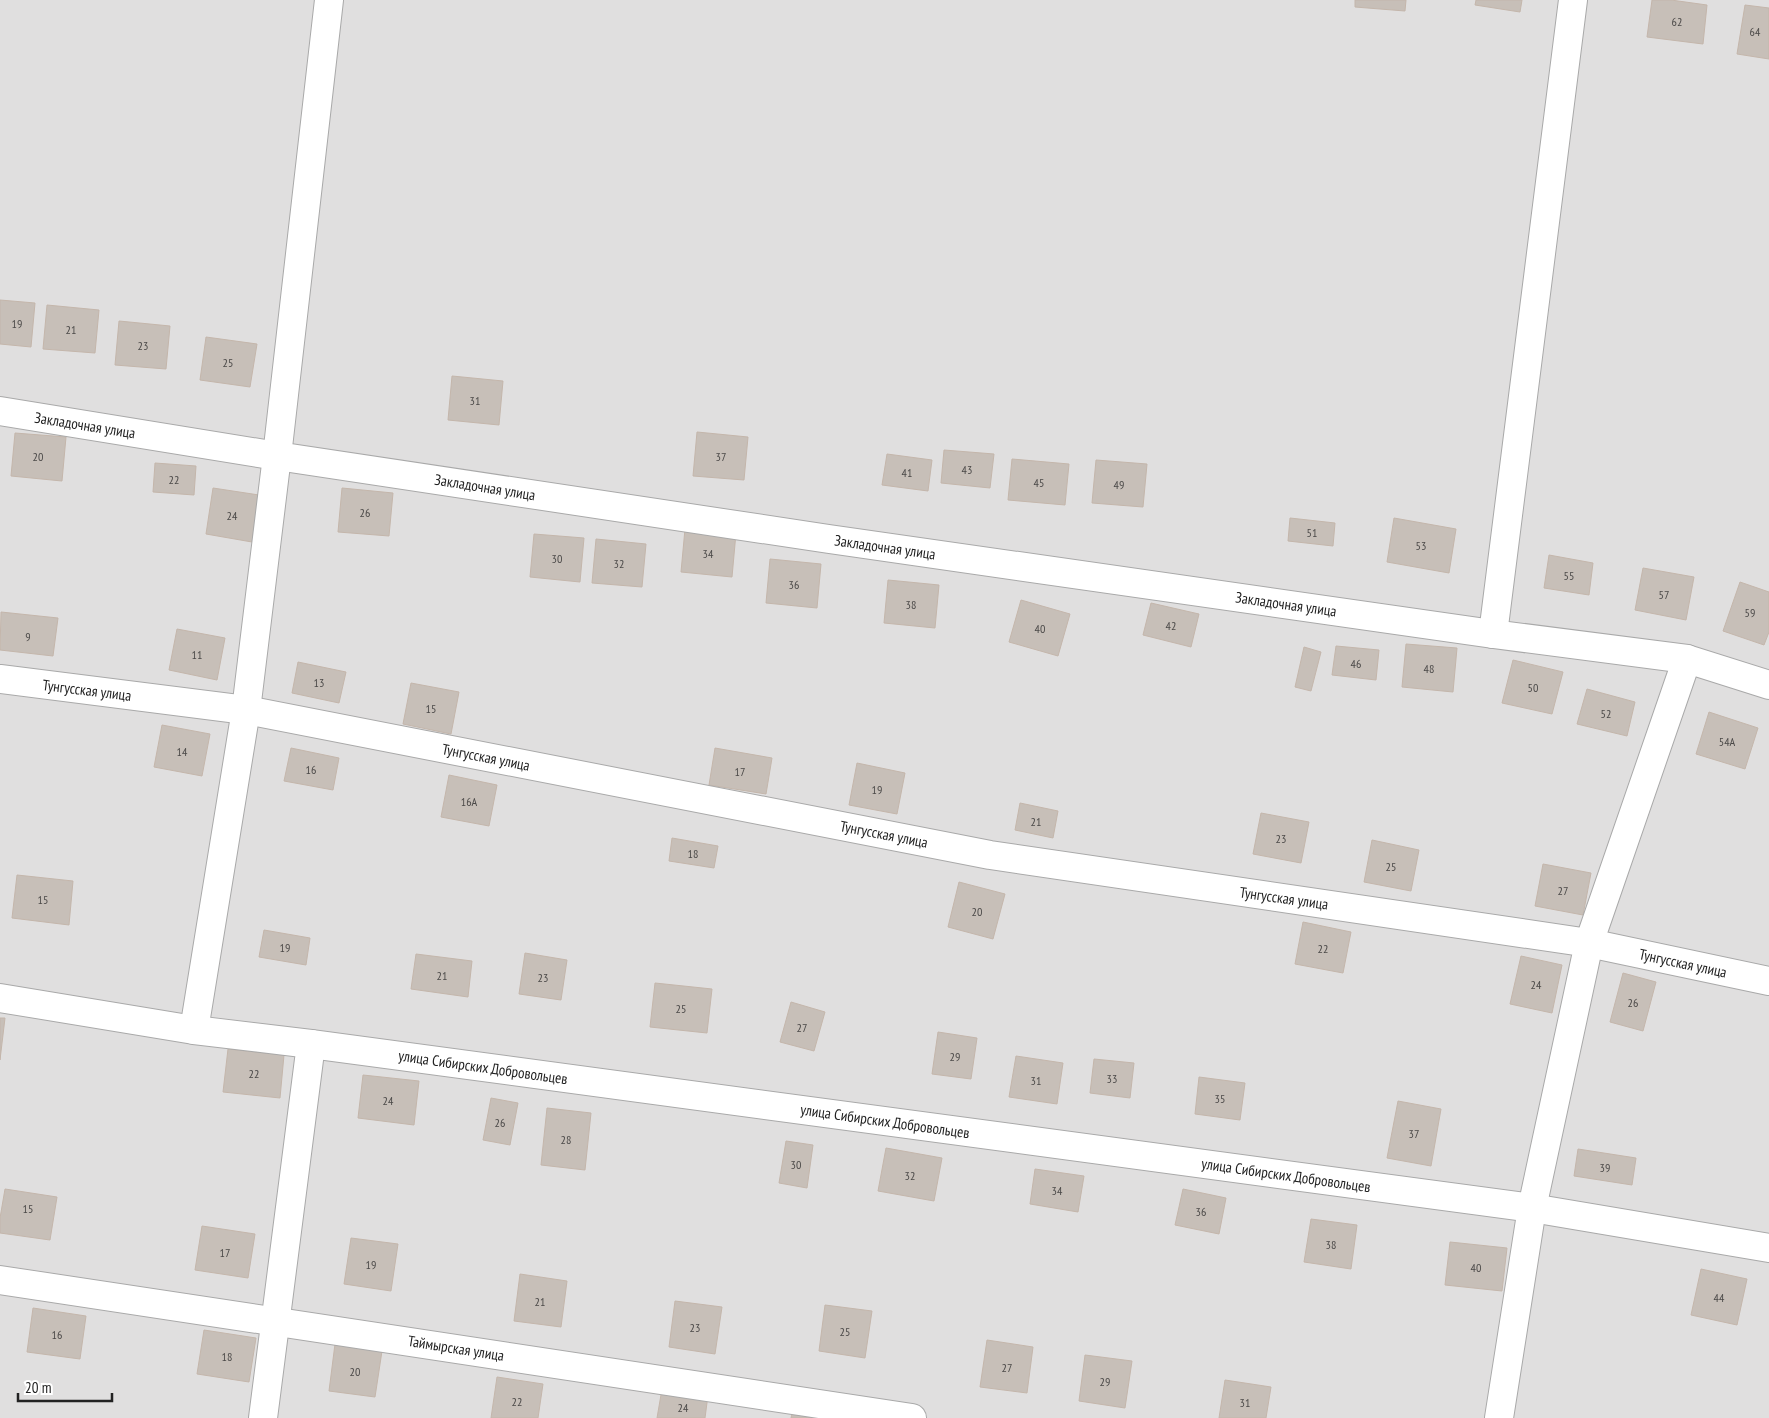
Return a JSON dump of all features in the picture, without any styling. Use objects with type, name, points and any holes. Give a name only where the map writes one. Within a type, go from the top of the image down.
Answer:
[{"type":"street","points":[[194,1030],[246,710],[277,456],[328,0]]},
{"type":"street","points":[[1493,634],[1573,0]]},
{"type":"street","name":"Закладочная улица","points":[[0,411],[277,456],[849,542],[1493,634],[1687,659],[1769,685]]},
{"type":"street","points":[[1498,1418],[1532,1208],[1589,943],[1687,659]]},
{"type":"street","name":"Тунгусская улица","points":[[0,678],[246,710],[990,855],[1589,943],[1769,981]]},
{"type":"street","name":"улица Сибирских Добровольцев","points":[[0,998],[194,1030],[311,1044],[1532,1208],[1769,1248]]},
{"type":"street","points":[[263,1418],[277,1321],[311,1044]]},
{"type":"street","name":"Таймырская улица","points":[[0,1280],[912,1418]]},
{"type":"shaded area","points":[[0,0],[1769,0],[1769,1418],[0,1418]]},
{"type":"building","points":[[1355,0],[1406,0],[1405,11],[1355,7]]},
{"type":"building","points":[[1476,0],[1522,0],[1520,12],[1475,5]]},
{"type":"building","points":[[1652,0],[1671,0],[1707,5],[1703,44],[1647,37]]},
{"type":"building","points":[[1745,5],[1769,8],[1769,59],[1737,54]]},
{"type":"building","points":[[0,300],[35,303],[31,347],[0,344]]},
{"type":"building","points":[[47,305],[99,310],[95,353],[43,349]]},
{"type":"building","points":[[119,321],[170,326],[166,369],[115,365]]},
{"type":"building","points":[[206,337],[257,344],[250,387],[200,380]]},
{"type":"building","points":[[452,376],[503,381],[499,425],[448,420]]},
{"type":"building","points":[[697,432],[748,437],[744,480],[693,476]]},
{"type":"building","points":[[15,433],[66,437],[62,481],[11,476]]},
{"type":"building","points":[[944,450],[994,454],[990,488],[941,483]]},
{"type":"building","points":[[887,454],[932,460],[928,491],[882,485]]},
{"type":"building","points":[[1012,459],[1069,464],[1065,505],[1008,500]]},
{"type":"building","points":[[1096,460],[1147,464],[1143,507],[1092,503]]},
{"type":"building","points":[[155,463],[196,466],[194,495],[153,492]]},
{"type":"building","points":[[213,488],[259,495],[252,542],[206,534]]},
{"type":"building","points":[[342,488],[393,493],[389,536],[338,532]]},
{"type":"building","points":[[1290,518],[1335,523],[1333,546],[1288,541]]},
{"type":"building","points":[[1394,518],[1456,529],[1449,573],[1387,562]]},
{"type":"building","points":[[685,529],[736,533],[732,577],[681,572]]},
{"type":"building","points":[[534,534],[584,538],[580,582],[530,577]]},
{"type":"building","points":[[596,539],[646,544],[642,587],[592,583]]},
{"type":"building","points":[[1549,555],[1593,563],[1589,595],[1544,588]]},
{"type":"building","points":[[770,559],[821,564],[817,608],[766,603]]},
{"type":"building","points":[[1643,568],[1694,577],[1686,620],[1635,610]]},
{"type":"building","points":[[888,580],[939,585],[935,628],[884,623]]},
{"type":"building","points":[[1740,582],[1769,592],[1769,632],[1764,645],[1723,631]]},
{"type":"building","points":[[1021,600],[1070,614],[1058,656],[1009,642]]},
{"type":"building","points":[[1151,603],[1199,614],[1191,647],[1143,635]]},
{"type":"building","points":[[1,612],[58,618],[53,656],[0,650]]},
{"type":"building","points":[[177,629],[225,638],[217,680],[169,670]]},
{"type":"building","points":[[1406,644],[1457,648],[1453,692],[1402,687]]},
{"type":"building","points":[[1336,646],[1379,650],[1376,680],[1332,675]]},
{"type":"building","points":[[1304,647],[1321,652],[1311,691],[1295,687]]},
{"type":"building","points":[[1513,660],[1563,672],[1552,714],[1502,703]]},
{"type":"building","points":[[298,662],[346,672],[339,703],[292,693]]},
{"type":"building","points":[[411,683],[459,692],[451,734],[403,724]]},
{"type":"building","points":[[1587,689],[1635,702],[1627,736],[1577,724]]},
{"type":"building","points":[[1709,712],[1758,728],[1745,769],[1696,754]]},
{"type":"building","points":[[162,725],[210,734],[202,776],[154,767]]},
{"type":"building","points":[[291,748],[339,758],[333,790],[284,781]]},
{"type":"building","points":[[715,748],[772,758],[766,794],[709,785]]},
{"type":"building","points":[[857,763],[905,773],[897,814],[849,805]]},
{"type":"building","points":[[449,775],[497,785],[489,826],[441,817]]},
{"type":"building","points":[[1020,803],[1058,811],[1053,838],[1015,830]]},
{"type":"building","points":[[1261,813],[1309,822],[1301,863],[1253,854]]},
{"type":"building","points":[[672,838],[718,846],[714,868],[669,861]]},
{"type":"building","points":[[1372,840],[1419,850],[1411,891],[1364,882]]},
{"type":"building","points":[[1543,864],[1591,873],[1583,915],[1535,906]]},
{"type":"building","points":[[17,875],[73,881],[69,925],[12,918]]},
{"type":"building","points":[[959,882],[1005,894],[993,939],[948,927]]},
{"type":"building","points":[[1303,922],[1351,932],[1343,973],[1295,964]]},
{"type":"building","points":[[264,930],[310,938],[306,965],[259,957]]},
{"type":"building","points":[[525,953],[567,960],[561,1000],[519,994]]},
{"type":"building","points":[[416,954],[472,961],[468,997],[411,989]]},
{"type":"building","points":[[1521,956],[1562,965],[1552,1013],[1510,1004]]},
{"type":"building","points":[[1623,973],[1656,982],[1643,1031],[1610,1022]]},
{"type":"building","points":[[655,983],[712,989],[707,1033],[650,1027]]},
{"type":"building","points":[[791,1002],[825,1012],[814,1051],[780,1042]]},
{"type":"building","points":[[0,1018],[5,1018],[0,1060]]},
{"type":"building","points":[[938,1032],[977,1038],[971,1079],[932,1074]]},
{"type":"building","points":[[228,1049],[284,1055],[280,1098],[223,1092]]},
{"type":"building","points":[[1016,1056],[1063,1063],[1057,1104],[1009,1097]]},
{"type":"building","points":[[1094,1059],[1134,1063],[1130,1098],[1090,1093]]},
{"type":"building","points":[[363,1075],[419,1081],[414,1125],[358,1118]]},
{"type":"building","points":[[1199,1077],[1245,1083],[1240,1120],[1195,1114]]},
{"type":"building","points":[[491,1098],[518,1103],[510,1145],[483,1140]]},
{"type":"building","points":[[1398,1101],[1441,1109],[1431,1166],[1387,1158]]},
{"type":"building","points":[[547,1108],[591,1113],[585,1170],[541,1165]]},
{"type":"building","points":[[786,1141],[813,1145],[807,1188],[779,1183]]},
{"type":"building","points":[[886,1148],[942,1158],[934,1201],[878,1191]]},
{"type":"building","points":[[1578,1149],[1636,1158],[1632,1185],[1574,1176]]},
{"type":"building","points":[[1035,1169],[1084,1176],[1078,1212],[1030,1204]]},
{"type":"building","points":[[5,1189],[57,1197],[50,1240],[0,1233],[0,1218]]},
{"type":"building","points":[[1183,1189],[1226,1198],[1219,1234],[1175,1225]]},
{"type":"building","points":[[1311,1219],[1357,1225],[1351,1269],[1304,1262]]},
{"type":"building","points":[[202,1226],[255,1234],[248,1278],[195,1270]]},
{"type":"building","points":[[351,1238],[398,1244],[391,1291],[344,1284]]},
{"type":"building","points":[[1450,1242],[1507,1248],[1502,1291],[1445,1285]]},
{"type":"building","points":[[1701,1269],[1747,1279],[1737,1325],[1691,1315]]},
{"type":"building","points":[[520,1274],[567,1281],[561,1327],[514,1321]]},
{"type":"building","points":[[675,1301],[722,1307],[715,1354],[669,1347]]},
{"type":"building","points":[[825,1305],[872,1311],[865,1358],[819,1351]]},
{"type":"building","points":[[33,1308],[86,1316],[80,1359],[27,1352]]},
{"type":"building","points":[[204,1330],[256,1338],[249,1382],[197,1374]]},
{"type":"building","points":[[987,1340],[1033,1347],[1027,1393],[980,1387]]},
{"type":"building","points":[[335,1344],[382,1351],[375,1397],[329,1391]]},
{"type":"building","points":[[1085,1355],[1132,1361],[1125,1408],[1079,1401]]},
{"type":"building","points":[[497,1377],[543,1384],[538,1418],[491,1418]]},
{"type":"building","points":[[1225,1380],[1271,1387],[1266,1418],[1219,1418]]},
{"type":"building","points":[[662,1389],[708,1395],[705,1418],[657,1418]]},
{"type":"building","points":[[792,1414],[820,1418],[791,1418]]}]
